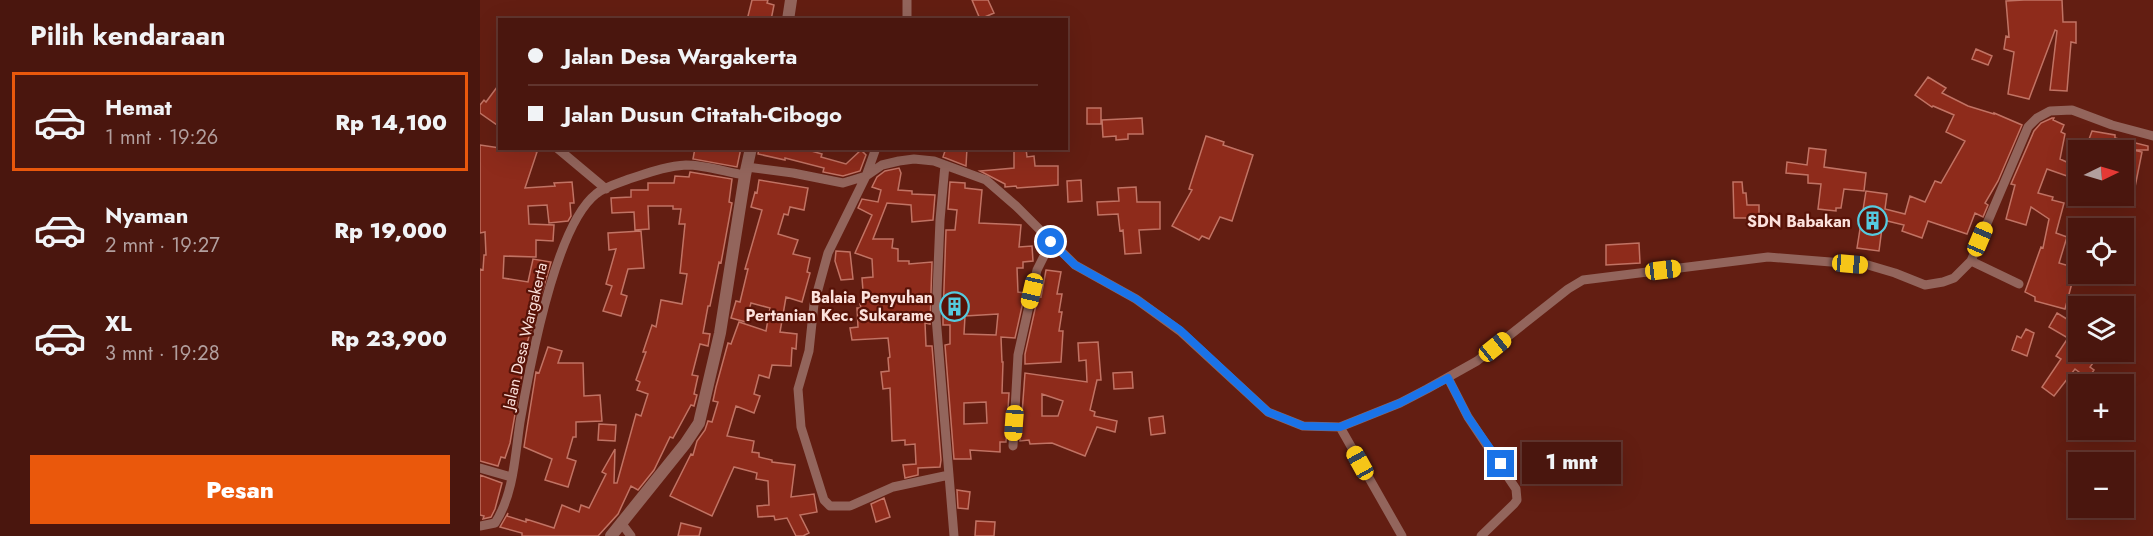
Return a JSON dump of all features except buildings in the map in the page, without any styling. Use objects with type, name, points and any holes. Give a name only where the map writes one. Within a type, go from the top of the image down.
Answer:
[{"type":"street","points":[[788,18],[791,0]]},
{"type":"street","points":[[907,0],[908,18]]},
{"type":"street","name":"Jalan Desa Wargakerta","points":[[480,526],[495,523],[503,511],[541,321],[559,256],[580,213],[596,194],[662,168],[688,165],[793,173],[843,183],[866,176],[882,165],[899,161],[934,161],[986,180],[1016,206],[1075,265],[1136,299],[1180,330],[1268,412],[1303,426],[1340,427],[1400,403],[1477,361],[1568,289],[1583,280],[1768,257],[1868,265],[1925,285],[1943,282],[1954,278],[1971,261],[2028,126],[2037,118],[2050,111],[2072,110],[2112,125],[2153,136]]},
{"type":"street","points":[[558,150],[606,189]]},
{"type":"street","points":[[611,536],[685,444],[699,423],[720,333],[751,150]]},
{"type":"street","points":[[875,150],[866,176],[828,253],[814,304],[809,351],[798,388],[801,427],[824,500],[830,506],[850,506],[893,487],[950,475]]},
{"type":"street","points":[[945,165],[936,317],[954,536]]},
{"type":"street","points":[[1012,446],[1018,355],[1037,270],[1051,242]]},
{"type":"street","points":[[1971,261],[2019,284]]},
{"type":"street","points":[[1448,378],[1468,417],[1516,489],[1517,500],[1481,536]]},
{"type":"street","points":[[1340,427],[1402,536]]},
{"type":"street","points":[[480,468],[511,477]]},
{"type":"street","points":[[622,524],[632,536]]},
{"type":"place","name":"SDN Babakan","points":[[1872,221]]},
{"type":"place","name":"Balaia Penyuhan Pertanian Kec. Sukarame","points":[[954,306]]},
{"type":"route","points":[[1051,242],[1075,265],[1136,299],[1180,330],[1268,412],[1303,426],[1340,427],[1400,403],[1448,378],[1468,417],[1501,464]]}]
